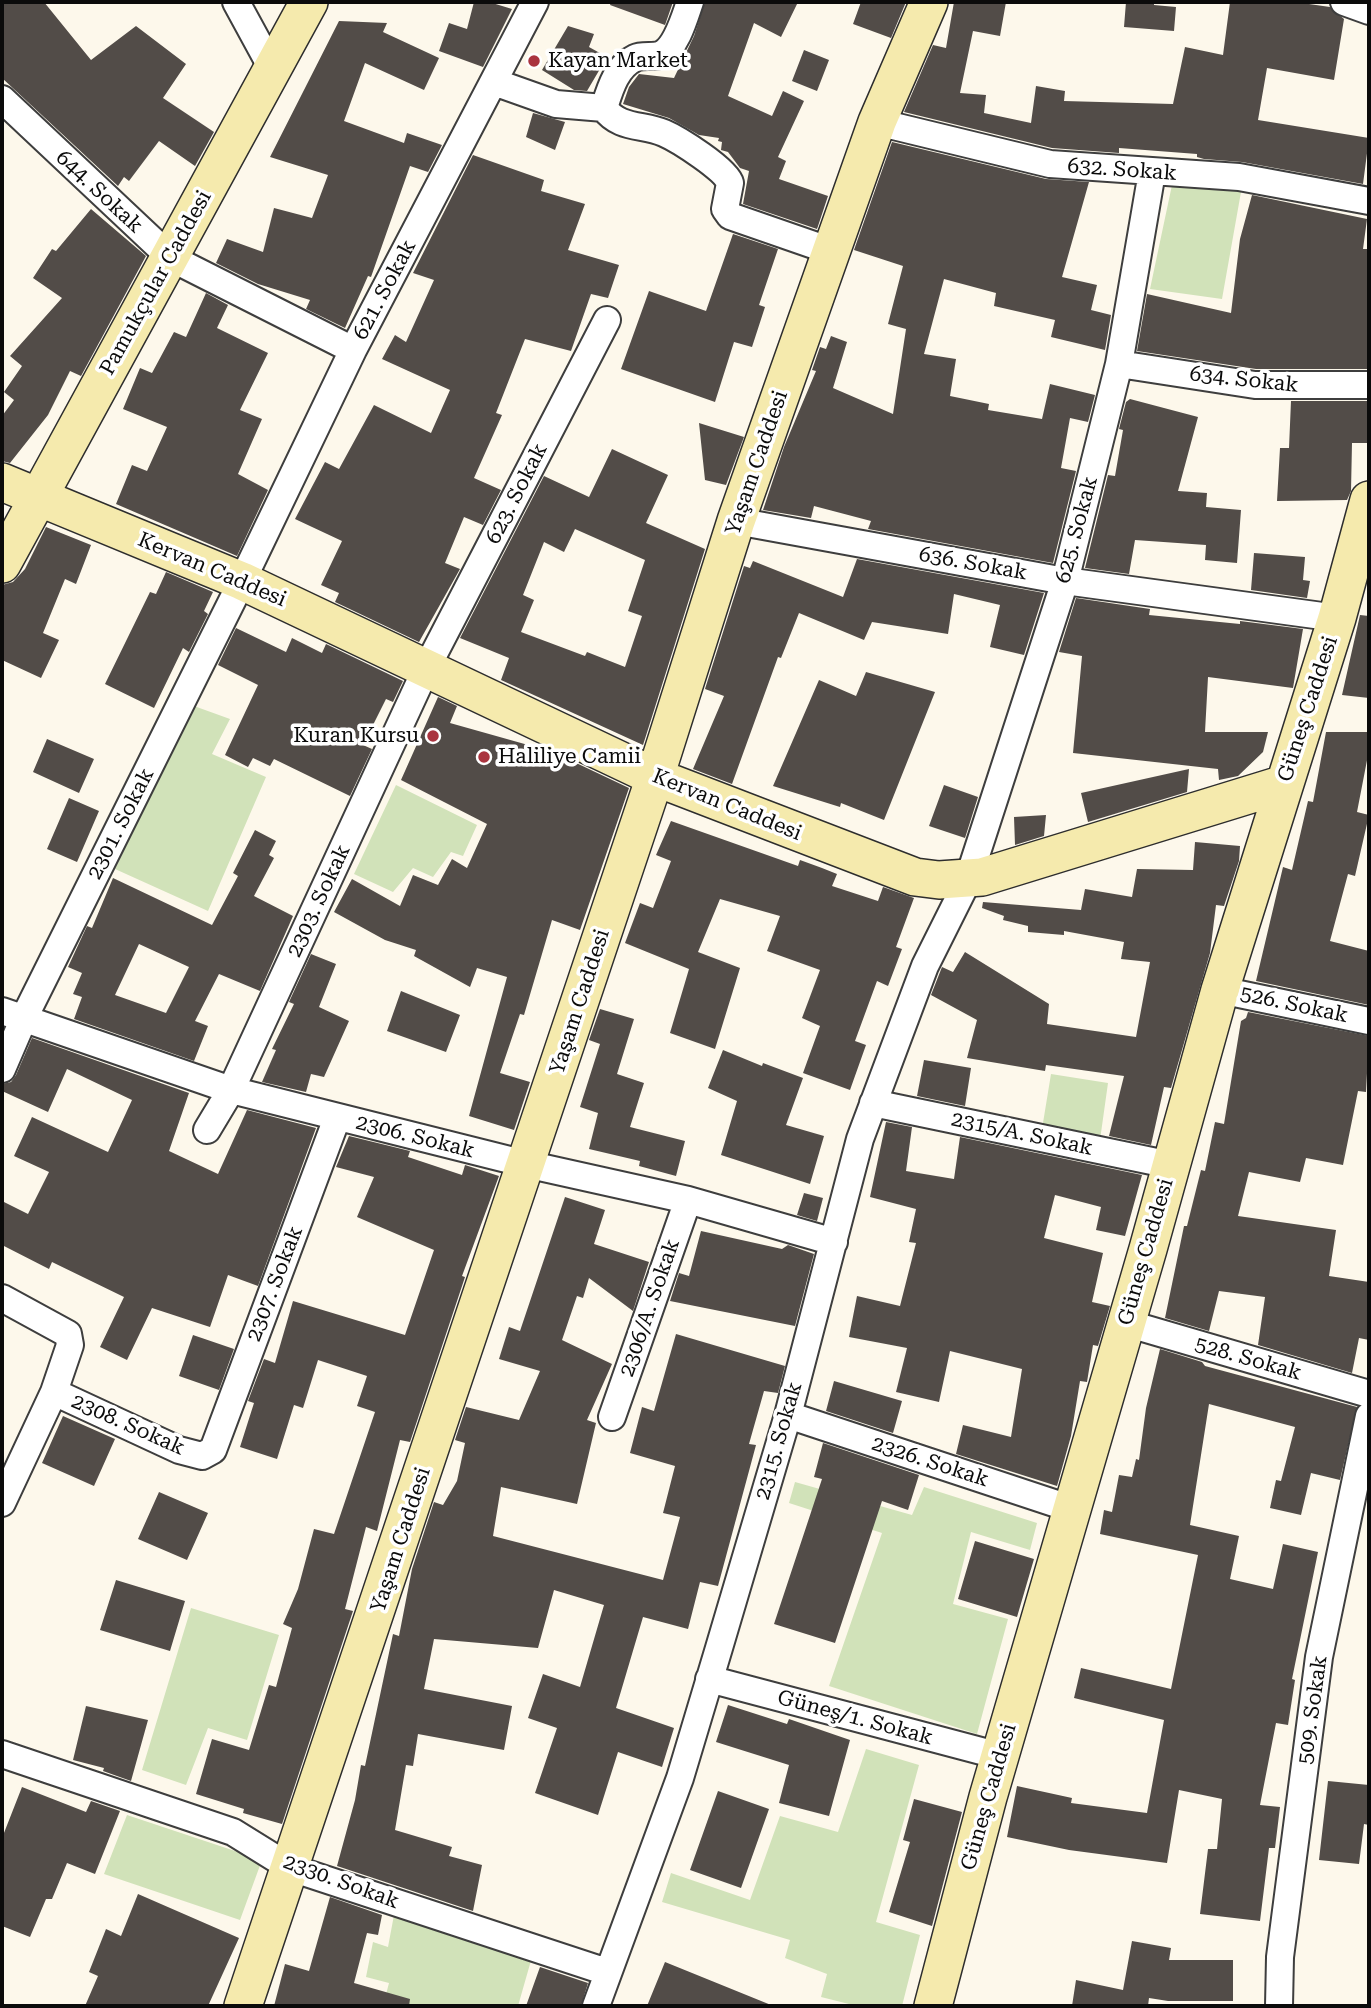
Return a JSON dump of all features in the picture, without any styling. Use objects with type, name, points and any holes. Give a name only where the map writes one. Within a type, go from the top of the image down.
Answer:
[{"type":"street","points":[[236,2],[273,70]]},
{"type":"street","name":"Pamukçular Caddesi","points":[[2,564],[309,2]]},
{"type":"street","name":"621. Sokak","points":[[242,581],[353,349],[534,2]]},
{"type":"street","points":[[604,108],[612,83],[624,66],[636,57],[662,54],[672,42],[691,2]]},
{"type":"street","name":"Yaşam Caddesi","points":[[243,2006],[655,777],[736,521],[877,122],[929,2]]},
{"type":"street","points":[[1344,2],[1369,11]]},
{"type":"street","points":[[494,82],[556,104],[604,108],[620,123],[665,133],[723,171],[730,183],[725,209],[730,216],[831,251]]},
{"type":"street","name":"644. Sokak","points":[[2,99],[171,258],[188,269],[353,349]]},
{"type":"street","name":"632. Sokak","points":[[877,122],[1050,164],[1238,177],[1369,201]]},
{"type":"street","name":"625. Sokak","points":[[968,880],[1065,581],[1119,364],[1152,172]]},
{"type":"street","name":"623. Sokak","points":[[426,669],[607,320]]},
{"type":"street","name":"634. Sokak","points":[[1119,364],[1255,385],[1319,388],[1369,385]]},
{"type":"street","name":"Kervan Caddesi","points":[[2,482],[242,581],[655,777],[893,870],[924,879],[968,880],[1284,784]]},
{"type":"street","name":"Güneş Caddesi","points":[[933,2006],[1000,1756],[1220,990],[1337,618],[1369,500]]},
{"type":"street","name":"636. Sokak","points":[[736,521],[1065,581],[1337,618]]},
{"type":"street","name":"2301. Sokak","points":[[2,1069],[13,1015],[242,581]]},
{"type":"street","name":"2303. Sokak","points":[[207,1130],[231,1090],[426,669]]},
{"type":"street","name":"2315. Sokak","points":[[596,2006],[680,1778],[788,1415],[860,1139],[925,966],[968,880]]},
{"type":"street","name":"526. Sokak","points":[[1220,990],[1369,1021]]},
{"type":"street","name":"2306. Sokak","points":[[13,1015],[231,1090],[526,1164],[688,1200],[834,1242]]},
{"type":"street","name":"2315/A. Sokak","points":[[873,1103],[1171,1165]]},
{"type":"street","name":"2307. Sokak","points":[[213,1450],[337,1118]]},
{"type":"street","name":"2306/A. Sokak","points":[[612,1417],[688,1200]]},
{"type":"street","name":"2308. Sokak","points":[[2,1298],[68,1334],[70,1345],[54,1392],[179,1450],[202,1456],[213,1450]]},
{"type":"street","name":"528. Sokak","points":[[1126,1324],[1369,1394]]},
{"type":"street","points":[[2,1503],[54,1392]]},
{"type":"street","name":"2326. Sokak","points":[[788,1415],[1072,1509]]},
{"type":"street","name":"509. Sokak","points":[[1279,2006],[1280,1957],[1320,1657],[1369,1416]]},
{"type":"street","name":"Güneş/1. Sokak","points":[[709,1679],[1000,1756]]},
{"type":"street","name":"2330. Sokak","points":[[5,1764],[233,1832],[291,1868],[607,1972]]},
{"type":"green space","points":[[1172,185],[1241,192],[1222,299],[1150,289]]},
{"type":"green space","points":[[194,706],[230,719],[212,754],[266,777],[208,911],[115,869]]},
{"type":"green space","points":[[396,785],[477,825],[463,856],[451,852],[433,877],[413,868],[393,892],[354,874]]},
{"type":"green space","points":[[1051,1074],[1108,1083],[1100,1140],[1042,1129]]},
{"type":"green space","points":[[795,1482],[912,1515],[924,1487],[1037,1523],[1030,1550],[971,1532],[953,1604],[1008,1619],[977,1734],[829,1686],[882,1533],[789,1503]]},
{"type":"green space","points":[[191,1608],[279,1635],[247,1740],[208,1728],[186,1785],[142,1770]]},
{"type":"green space","points":[[866,1749],[919,1765],[876,1922],[920,1935],[902,2006],[857,2006],[821,1997],[827,1974],[785,1958],[790,1940],[662,1902],[671,1873],[750,1900],[780,1816],[838,1832]]},
{"type":"green space","points":[[127,1815],[262,1860],[240,1920],[104,1874]]},
{"type":"green space","points":[[394,1915],[532,1957],[518,2006],[383,2006],[389,1983],[366,1977],[373,1942],[388,1947]]},
{"type":"building","points":[[2,2],[44,2],[91,60],[136,26],[186,64],[163,98],[214,132],[195,166],[159,141],[129,181],[124,177],[118,186],[2,78]]},
{"type":"building","points":[[474,2],[489,2],[512,9],[483,67],[439,51],[449,23],[467,29]]},
{"type":"building","points":[[611,2],[673,2],[665,25],[610,5]]},
{"type":"building","points":[[705,2],[798,2],[781,37],[754,23],[728,96],[772,116],[783,91],[804,101],[778,157],[786,161],[779,179],[828,196],[817,229],[743,204],[749,171],[740,168],[728,152],[721,150],[722,142],[718,141],[719,138],[699,135],[669,118],[623,104],[629,87],[639,74],[674,78],[694,36]]},
{"type":"building","points":[[861,2],[906,2],[891,38],[853,24]]},
{"type":"building","points":[[954,2],[1006,2],[1000,36],[973,31],[960,93],[986,95],[984,113],[1031,123],[1036,86],[1065,91],[1064,101],[1173,104],[1185,47],[1223,55],[1230,2],[1295,2],[1330,7],[1344,19],[1334,80],[1267,68],[1258,120],[1369,138],[1363,184],[1242,162],[1204,159],[1197,157],[1197,154],[1119,148],[1119,153],[1052,148],[904,112],[933,45],[946,48]]},
{"type":"building","points":[[1126,2],[1154,2],[1154,5],[1176,7],[1174,31],[1124,27]]},
{"type":"building","points":[[339,21],[387,23],[383,32],[439,58],[424,90],[365,63],[344,121],[404,143],[407,133],[442,145],[428,172],[410,166],[371,277],[368,276],[345,328],[306,309],[310,300],[258,284],[216,263],[227,239],[263,252],[274,208],[312,218],[328,175],[270,157]]},
{"type":"building","points":[[568,26],[594,34],[589,47],[607,57],[587,91],[574,90],[542,70]]},
{"type":"building","points":[[804,50],[829,60],[817,91],[792,81]]},
{"type":"building","points":[[533,113],[565,122],[555,150],[526,137]]},
{"type":"building","points":[[892,142],[1046,179],[1089,182],[1062,277],[1097,285],[1091,310],[1111,315],[1105,350],[1051,337],[1055,320],[994,306],[996,293],[944,279],[924,354],[956,359],[950,396],[989,404],[988,410],[1042,419],[1050,384],[1095,395],[1088,422],[1070,418],[1061,468],[1076,471],[1053,563],[868,529],[871,521],[814,506],[811,518],[763,510],[784,447],[816,371],[812,370],[820,347],[826,349],[831,336],[847,342],[833,388],[893,414],[906,329],[888,324],[903,266],[854,250]]},
{"type":"building","points":[[473,155],[544,180],[541,191],[585,204],[568,250],[619,265],[608,298],[591,294],[571,351],[525,339],[496,413],[502,415],[474,478],[501,490],[483,525],[464,517],[445,563],[460,569],[419,642],[335,602],[339,593],[321,585],[342,541],[295,519],[325,462],[339,469],[374,405],[431,433],[450,390],[382,359],[395,335],[406,342],[434,280],[413,273]]},
{"type":"building","points":[[1252,195],[1367,219],[1363,249],[1369,249],[1369,369],[1256,369],[1137,351],[1147,294],[1231,313],[1240,239]]},
{"type":"building","points":[[91,209],[146,256],[81,376],[70,371],[48,415],[10,463],[2,461],[2,416],[14,400],[4,392],[22,366],[10,356],[62,298],[33,278],[52,249],[56,251]]},
{"type":"building","points":[[733,234],[778,249],[759,305],[765,307],[752,347],[734,342],[715,402],[621,369],[649,291],[706,311]]},
{"type":"building","points":[[206,293],[228,305],[217,328],[268,353],[240,410],[262,419],[238,474],[268,490],[237,556],[116,504],[132,465],[147,471],[167,427],[123,409],[140,368],[152,373],[174,332],[186,337]]},
{"type":"building","points":[[1130,399],[1198,417],[1178,491],[1207,493],[1206,507],[1241,510],[1237,563],[1205,560],[1206,545],[1135,540],[1129,574],[1085,568],[1108,475],[1115,476],[1123,430],[1119,429],[1126,402]]},
{"type":"building","points":[[1291,401],[1369,401],[1369,443],[1352,443],[1351,491],[1347,500],[1277,501],[1280,448],[1289,448]]},
{"type":"building","points":[[699,423],[744,437],[726,485],[705,480]]},
{"type":"building","points":[[612,449],[668,475],[646,523],[705,549],[643,745],[501,680],[509,658],[460,638],[544,476],[589,497]],"holes":[[[575,529],[645,560],[628,611],[642,616],[625,667],[587,652],[585,656],[521,632],[534,600],[523,595],[544,542],[564,552]]]},
{"type":"building","points":[[46,527],[91,545],[76,584],[65,579],[43,633],[59,640],[41,678],[2,660],[2,585],[13,582],[25,569]]},
{"type":"building","points":[[1254,553],[1305,557],[1303,580],[1310,581],[1307,598],[1251,590]]},
{"type":"building","points":[[857,559],[1044,593],[1024,655],[990,647],[1000,605],[954,594],[948,634],[872,622],[864,640],[799,613],[781,658],[778,657],[732,784],[693,769],[724,696],[705,689],[744,566],[750,568],[753,561],[843,597]]},
{"type":"building","points":[[166,572],[213,592],[204,611],[208,614],[189,652],[183,648],[154,708],[105,684],[150,592],[156,594]]},
{"type":"building","points":[[1076,598],[1150,609],[1149,615],[1240,624],[1240,621],[1303,629],[1293,688],[1208,677],[1205,732],[1268,732],[1263,752],[1238,776],[1219,780],[1218,769],[1073,753],[1082,656],[1059,652]]},
{"type":"building","points":[[1360,615],[1369,616],[1369,698],[1342,695]]},
{"type":"building","points":[[236,628],[286,652],[292,638],[322,653],[326,644],[403,681],[393,702],[386,699],[363,745],[372,749],[350,796],[274,759],[270,766],[253,758],[248,767],[225,755],[258,685],[218,665]]},
{"type":"building","points":[[866,672],[935,692],[884,820],[841,803],[840,807],[773,786],[819,680],[856,696]]},
{"type":"building","points":[[438,697],[457,706],[450,723],[553,752],[629,788],[580,930],[552,920],[524,1015],[520,1014],[500,1073],[530,1082],[514,1130],[469,1116],[507,977],[477,968],[470,987],[414,956],[416,950],[385,940],[334,912],[352,879],[400,906],[413,875],[438,885],[452,859],[467,868],[487,824],[401,780]]},
{"type":"building","points":[[1326,732],[1369,732],[1369,750],[1357,812],[1369,815],[1355,876],[1348,874],[1330,941],[1369,951],[1369,1005],[1256,981],[1283,867],[1292,870],[1308,801],[1313,802]]},
{"type":"building","points":[[47,739],[94,759],[79,793],[33,772]]},
{"type":"building","points":[[1189,769],[1187,792],[1088,822],[1081,793]]},
{"type":"building","points":[[944,785],[978,797],[965,838],[929,826]]},
{"type":"building","points":[[69,798],[99,811],[77,862],[47,849]]},
{"type":"building","points":[[1046,815],[1044,836],[1015,845],[1014,817]]},
{"type":"building","points":[[671,821],[798,866],[800,860],[822,868],[837,874],[832,886],[878,901],[883,887],[914,898],[896,947],[902,949],[888,986],[877,981],[855,1041],[866,1045],[850,1090],[803,1073],[820,1026],[802,1018],[820,970],[767,951],[780,916],[720,899],[698,952],[740,968],[715,1049],[670,1033],[689,969],[625,943],[640,903],[653,908],[671,861],[656,855]]},
{"type":"building","points":[[255,830],[276,841],[269,855],[274,858],[254,896],[293,916],[260,991],[219,974],[195,1021],[208,1026],[194,1061],[74,1019],[82,997],[73,994],[82,973],[68,967],[87,926],[92,928],[113,878],[212,925],[238,876],[233,873]],"holes":[[[139,944],[189,967],[166,1013],[115,995]]]},
{"type":"building","points":[[1195,842],[1240,846],[1239,861],[1224,906],[1216,905],[1210,953],[1171,1088],[1164,1087],[1151,1145],[1109,1136],[1124,1076],[1046,1065],[1045,1071],[967,1058],[977,1020],[931,995],[942,967],[953,972],[965,952],[1049,1004],[1047,1024],[1136,1037],[1150,962],[1121,959],[1124,942],[1064,931],[1064,935],[1028,932],[1028,926],[1003,920],[1004,916],[982,908],[983,902],[1081,910],[1085,889],[1132,897],[1137,869],[1193,870]]},
{"type":"building","points":[[311,954],[336,964],[319,1007],[349,1021],[324,1077],[311,1074],[306,1092],[262,1082],[276,1050],[272,1049],[294,1004],[289,1002]]},
{"type":"building","points":[[401,991],[460,1015],[446,1052],[387,1031]]},
{"type":"building","points":[[600,1009],[634,1019],[617,1074],[644,1083],[630,1127],[685,1141],[676,1176],[639,1166],[640,1161],[589,1149],[598,1113],[580,1107],[600,1044],[589,1040]]},
{"type":"building","points":[[1248,1012],[1369,1036],[1366,1092],[1358,1091],[1343,1165],[1306,1158],[1300,1182],[1249,1172],[1238,1216],[1336,1230],[1329,1276],[1369,1282],[1369,1340],[1359,1338],[1352,1373],[1258,1345],[1265,1297],[1219,1291],[1209,1331],[1165,1318],[1184,1226],[1187,1226],[1201,1170],[1205,1171],[1215,1122],[1224,1124],[1241,1021],[1246,1018]]},
{"type":"building","points":[[32,1038],[189,1093],[169,1151],[218,1174],[247,1110],[316,1128],[258,1286],[228,1275],[210,1327],[152,1308],[127,1360],[100,1347],[124,1297],[52,1262],[49,1269],[2,1245],[2,1201],[28,1214],[49,1172],[14,1156],[32,1117],[108,1152],[132,1100],[67,1069],[48,1112],[2,1091],[2,1084],[11,1082],[16,1075]]},
{"type":"building","points":[[723,1050],[762,1066],[763,1063],[803,1078],[786,1125],[824,1136],[810,1184],[721,1155],[737,1101],[708,1088]]},
{"type":"building","points":[[924,1060],[971,1068],[965,1106],[917,1096]]},
{"type":"building","points":[[886,1122],[912,1127],[906,1171],[954,1179],[960,1137],[1142,1175],[1125,1236],[1096,1230],[1101,1207],[1055,1195],[1044,1238],[1103,1253],[1092,1302],[1110,1306],[1098,1346],[1093,1345],[1087,1382],[1080,1381],[1071,1436],[1057,1486],[956,1454],[963,1425],[1011,1437],[1022,1369],[950,1351],[939,1402],[896,1392],[907,1348],[849,1337],[857,1296],[900,1306],[916,1243],[909,1242],[916,1209],[870,1197]]},
{"type":"building","points":[[349,1136],[410,1151],[408,1157],[462,1175],[465,1165],[499,1176],[462,1276],[465,1277],[410,1442],[400,1440],[377,1531],[366,1527],[345,1609],[353,1611],[282,1824],[243,1813],[244,1809],[196,1794],[212,1739],[249,1750],[269,1685],[276,1687],[292,1628],[283,1624],[298,1589],[314,1529],[334,1534],[375,1412],[357,1406],[367,1376],[318,1360],[303,1408],[294,1405],[277,1459],[240,1447],[254,1403],[248,1401],[264,1359],[275,1363],[293,1301],[405,1335],[434,1250],[357,1217],[374,1177],[336,1167]]},
{"type":"building","points":[[804,1193],[823,1198],[817,1221],[797,1215]]},
{"type":"building","points":[[565,1197],[605,1210],[594,1244],[649,1262],[633,1311],[589,1278],[583,1298],[577,1296],[562,1340],[612,1364],[587,1420],[596,1423],[577,1504],[501,1487],[493,1536],[663,1580],[680,1517],[663,1513],[675,1466],[630,1453],[642,1407],[654,1411],[676,1334],[785,1366],[778,1393],[764,1391],[749,1444],[756,1445],[718,1586],[700,1582],[688,1629],[643,1617],[616,1708],[674,1728],[662,1767],[618,1752],[598,1815],[535,1793],[557,1728],[528,1718],[543,1674],[580,1687],[604,1605],[554,1590],[538,1648],[434,1639],[424,1689],[512,1706],[504,1750],[418,1734],[413,1766],[406,1765],[395,1830],[452,1847],[449,1856],[482,1865],[473,1911],[337,1866],[355,1800],[361,1765],[365,1766],[393,1634],[399,1636],[412,1569],[434,1502],[443,1505],[457,1481],[465,1443],[455,1440],[466,1407],[519,1420],[540,1371],[499,1359],[509,1327],[520,1331]]},
{"type":"building","points":[[701,1231],[782,1249],[788,1245],[814,1254],[795,1326],[670,1301],[679,1273],[689,1276]]},
{"type":"building","points":[[193,1335],[234,1349],[219,1390],[179,1376]]},
{"type":"building","points":[[1160,1349],[1202,1362],[1205,1366],[1357,1407],[1340,1480],[1311,1473],[1301,1515],[1270,1508],[1276,1480],[1281,1481],[1295,1427],[1209,1404],[1190,1525],[1239,1536],[1230,1579],[1273,1589],[1283,1544],[1318,1552],[1292,1679],[1295,1680],[1288,1725],[1276,1723],[1260,1805],[1280,1807],[1275,1848],[1269,1848],[1260,1921],[1200,1914],[1208,1849],[1217,1849],[1222,1799],[1179,1790],[1167,1863],[1069,1850],[1007,1837],[1017,1786],[1072,1798],[1071,1803],[1147,1813],[1164,1720],[1074,1698],[1081,1668],[1171,1689],[1198,1555],[1100,1534],[1104,1510],[1112,1512],[1119,1475],[1132,1477],[1136,1459],[1139,1460],[1146,1408]]},
{"type":"building","points":[[834,1381],[902,1401],[893,1433],[826,1411]]},
{"type":"building","points":[[63,1416],[115,1439],[94,1486],[42,1463]]},
{"type":"building","points":[[823,1443],[919,1475],[908,1510],[882,1501],[835,1643],[774,1624],[822,1479],[814,1477]]},
{"type":"building","points":[[159,1492],[208,1513],[187,1560],[138,1539]]},
{"type":"building","points":[[975,1541],[1034,1559],[1017,1617],[958,1599]]},
{"type":"building","points":[[116,1580],[185,1601],[170,1651],[100,1630]]},
{"type":"building","points":[[728,1705],[787,1724],[789,1719],[850,1740],[829,1816],[779,1803],[789,1765],[716,1742]]},
{"type":"building","points":[[86,1706],[148,1720],[131,1781],[103,1771],[104,1768],[73,1760]]},
{"type":"building","points":[[1328,1781],[1369,1785],[1369,1825],[1364,1824],[1359,1864],[1319,1860]]},
{"type":"building","points":[[22,1787],[86,1812],[91,1801],[120,1811],[95,1874],[67,1863],[52,1899],[46,1899],[30,1937],[2,1926],[2,1838]]},
{"type":"building","points":[[718,1791],[769,1809],[741,1888],[690,1870]]},
{"type":"building","points":[[914,1799],[962,1812],[932,1926],[889,1912],[910,1842],[903,1840]]},
{"type":"building","points":[[138,1894],[239,1938],[208,2006],[85,2006],[98,1976],[89,1972],[106,1929],[121,1936]]},
{"type":"building","points":[[330,1897],[382,1915],[378,1935],[367,1933],[354,1983],[410,1999],[409,2006],[274,2006],[285,1964],[309,1971]]},
{"type":"building","points":[[1132,1941],[1171,1948],[1169,1960],[1233,1960],[1233,2001],[1168,2001],[1149,1998],[1148,2006],[1072,2006],[1076,1980],[1123,1990]]},
{"type":"building","points":[[665,1962],[771,2005],[771,2006],[647,2006]]},
{"type":"building","points":[[540,1967],[588,1983],[581,2006],[526,2006]]},
{"type":"place","name":"Kayan Market","points":[[534,61]]},
{"type":"place","name":"Kuran Kursu","points":[[433,736]]},
{"type":"place","name":"Haliliye Camii","points":[[484,757]]}]
